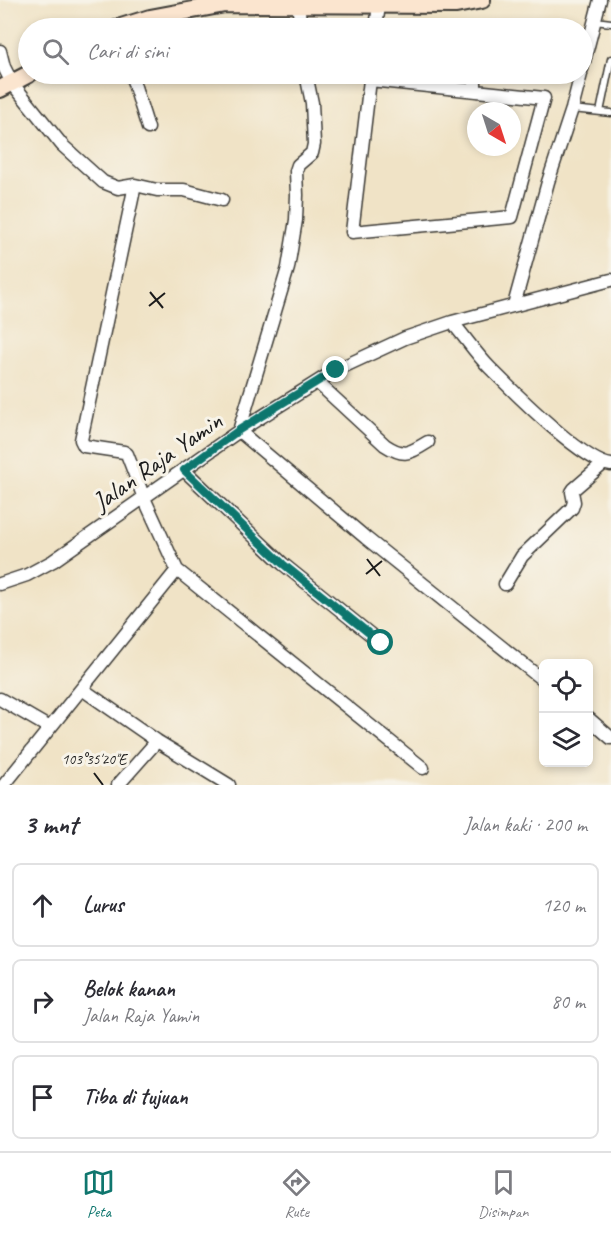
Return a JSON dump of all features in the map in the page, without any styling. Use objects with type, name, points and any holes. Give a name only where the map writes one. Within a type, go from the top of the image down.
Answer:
[{"type":"street","points":[[150,18],[225,4],[278,2],[456,5],[482,0]]},
{"type":"street","points":[[593,29],[600,0]]},
{"type":"street","points":[[298,4],[300,18]]},
{"type":"street","points":[[377,18],[379,5]]},
{"type":"street","points":[[0,51],[6,86],[62,145],[103,182],[118,188],[135,185],[157,190],[184,190],[222,200]]},
{"type":"street","points":[[134,84],[148,128]]},
{"type":"street","points":[[308,84],[312,103],[314,144],[312,153],[298,165],[296,171],[296,220],[288,268],[239,430],[366,538],[539,678]]},
{"type":"street","points":[[369,84],[352,232],[512,217],[544,98],[422,84]]},
{"type":"street","points":[[475,84],[475,91]]},
{"type":"street","points":[[514,305],[548,182],[579,84]]},
{"type":"street","points":[[135,185],[81,440],[84,446],[124,452],[177,570],[423,768]]},
{"type":"street","name":"Jalan Raja Yamin","points":[[0,584],[27,575],[53,561],[239,430],[336,370],[405,338],[452,322],[611,280]]},
{"type":"street","points":[[452,322],[497,375],[571,444],[607,465],[574,489],[572,508],[522,556],[505,584]]},
{"type":"street","points":[[317,382],[385,445],[397,453],[411,452],[428,442]]},
{"type":"street","points":[[184,470],[283,564],[381,643]]},
{"type":"street","points":[[4,785],[177,570]]},
{"type":"street","points":[[82,689],[157,741],[229,785]]},
{"type":"street","points":[[0,699],[50,728]]},
{"type":"street","points":[[593,722],[611,738]]},
{"type":"street","points":[[118,785],[157,741]]},
{"type":"lane","points":[[595,21],[611,24]]},
{"type":"lane","points":[[600,112],[611,59]]},
{"type":"lane","points":[[572,109],[611,113]]},
{"type":"route","points":[[336,370],[239,430],[184,470],[283,564],[381,643]]}]
